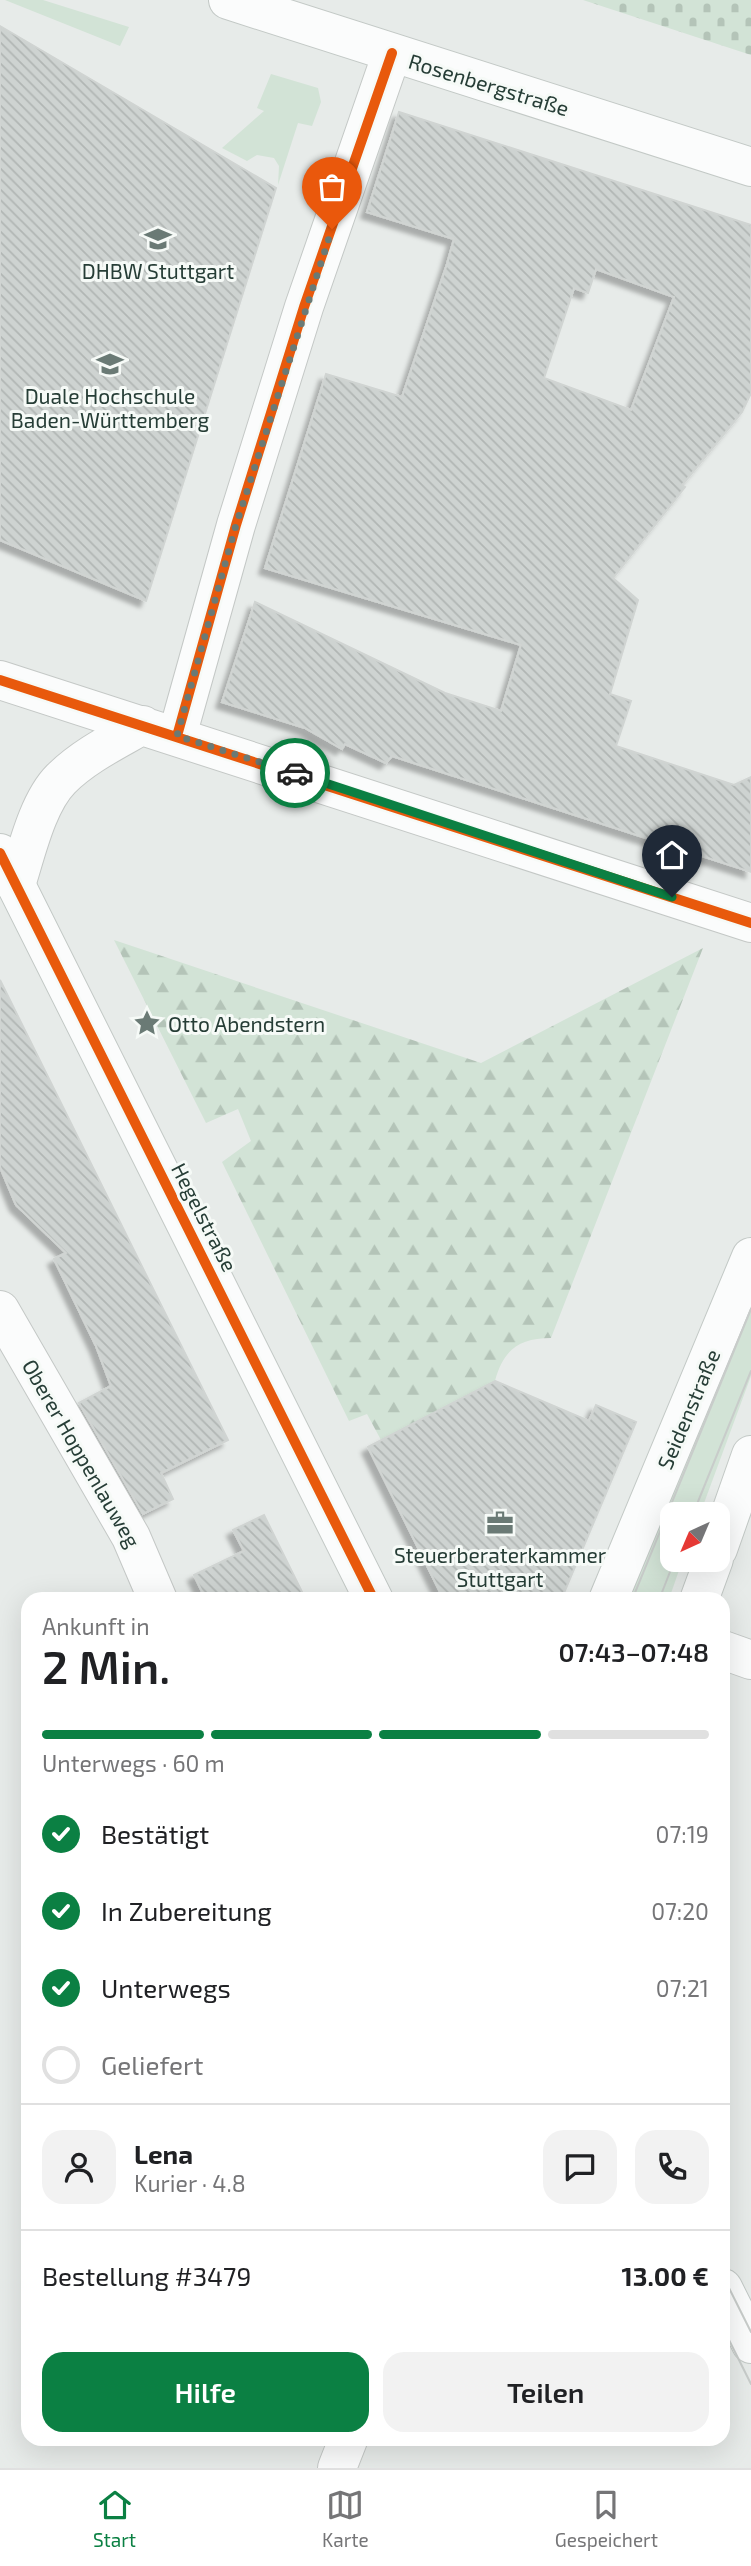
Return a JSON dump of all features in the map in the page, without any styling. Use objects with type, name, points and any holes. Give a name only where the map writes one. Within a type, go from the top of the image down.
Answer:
[{"type":"street","name":"Rosenbergstraße","points":[[228,0],[751,167]]},
{"type":"street","points":[[160,730],[236,525],[304,307],[392,53]]},
{"type":"street","points":[[0,680],[751,923]]},
{"type":"street","points":[[8,869],[59,781],[95,752],[160,730]]},
{"type":"street","name":"Hegelstraße","points":[[8,869],[370,1592]]},
{"type":"street","name":"Seidenstraße","points":[[611,1592],[751,1257]]},
{"type":"street","name":"Oberer Hoppenlauweg","points":[[0,1310],[131,1537],[155,1592]]},
{"type":"street","points":[[730,1515],[751,1455]]},
{"type":"street","points":[[702,1592],[709,1572]]},
{"type":"street","points":[[730,1652],[751,1660]]},
{"type":"street","points":[[730,2302],[751,2344]]},
{"type":"street","points":[[337,2468],[346,2446]]},
{"type":"green space","points":[[5,0],[43,0],[129,27],[120,46]]},
{"type":"green space","points":[[583,0],[751,0],[751,55]]},
{"type":"green space","points":[[271,74],[318,88],[321,102],[312,126],[298,123],[278,185],[279,166],[274,158],[257,155],[247,161],[222,148],[264,111],[257,108]]},
{"type":"green space","points":[[114,940],[481,1063],[703,948],[551,1338],[521,1343],[503,1361],[495,1381],[381,1440],[367,1414],[349,1421],[222,1162],[251,1141],[238,1109],[206,1123]]},
{"type":"green space","points":[[751,1265],[751,1376],[704,1502],[660,1502],[660,1572],[678,1572],[671,1592],[613,1592]]},
{"type":"building","name":"Duale Hochschule Baden-Württemberg","points":[[0,26],[276,188],[146,601],[0,540]]},
{"type":"building","points":[[399,112],[751,225],[751,393],[742,412],[682,485],[685,487],[613,578],[638,600],[610,694],[631,701],[616,746],[734,785],[751,777],[751,872],[392,756],[386,763],[345,744],[342,749],[305,728],[222,702],[255,602],[445,693],[501,711],[521,645],[265,568],[326,374],[402,397],[447,264],[454,239],[367,212]],"holes":[[[596,269],[674,297],[631,410],[544,378],[574,288],[588,293]]]},
{"type":"building","points":[[0,980],[228,1440],[161,1473],[173,1499],[143,1514],[79,1403],[111,1386],[96,1346],[54,1259],[66,1253],[16,1205],[0,1167]]},
{"type":"building","name":"Steuerberaterkammer Stuttgart","points":[[495,1381],[589,1421],[596,1405],[636,1422],[564,1592],[440,1592],[368,1447]]},
{"type":"building","points":[[264,1515],[302,1592],[202,1592],[194,1575],[244,1551],[233,1530]]},
{"type":"tram line","points":[[635,1592],[751,1309]]},
{"type":"tram line","points":[[698,1502],[751,1371]]},
{"type":"tram line","points":[[662,1592],[670,1572]]},
{"type":"tram line","points":[[730,2290],[751,2332]]},
{"type":"tram line","points":[[730,2342],[751,2384]]},
{"type":"cycle path","points":[[177,736],[236,525],[304,307],[392,53]]},
{"type":"cycle path","points":[[0,680],[751,923]]},
{"type":"cycle path","points":[[0,853],[370,1592]]},
{"type":"way so far","points":[[295,773],[177,736],[236,525],[304,307],[332,229]]},
{"type":"place","name":"DHBW Stuttgart","points":[[158,239]]},
{"type":"place","name":"Duale Hochschule Baden-Württemberg","points":[[110,364]]},
{"type":"place","name":"Otto Abendstern","points":[[147,1023]]},
{"type":"place","name":"Steuerberaterkammer Stuttgart","points":[[500,1523]]},
{"type":"route","points":[[295,773],[672,897]]}]
